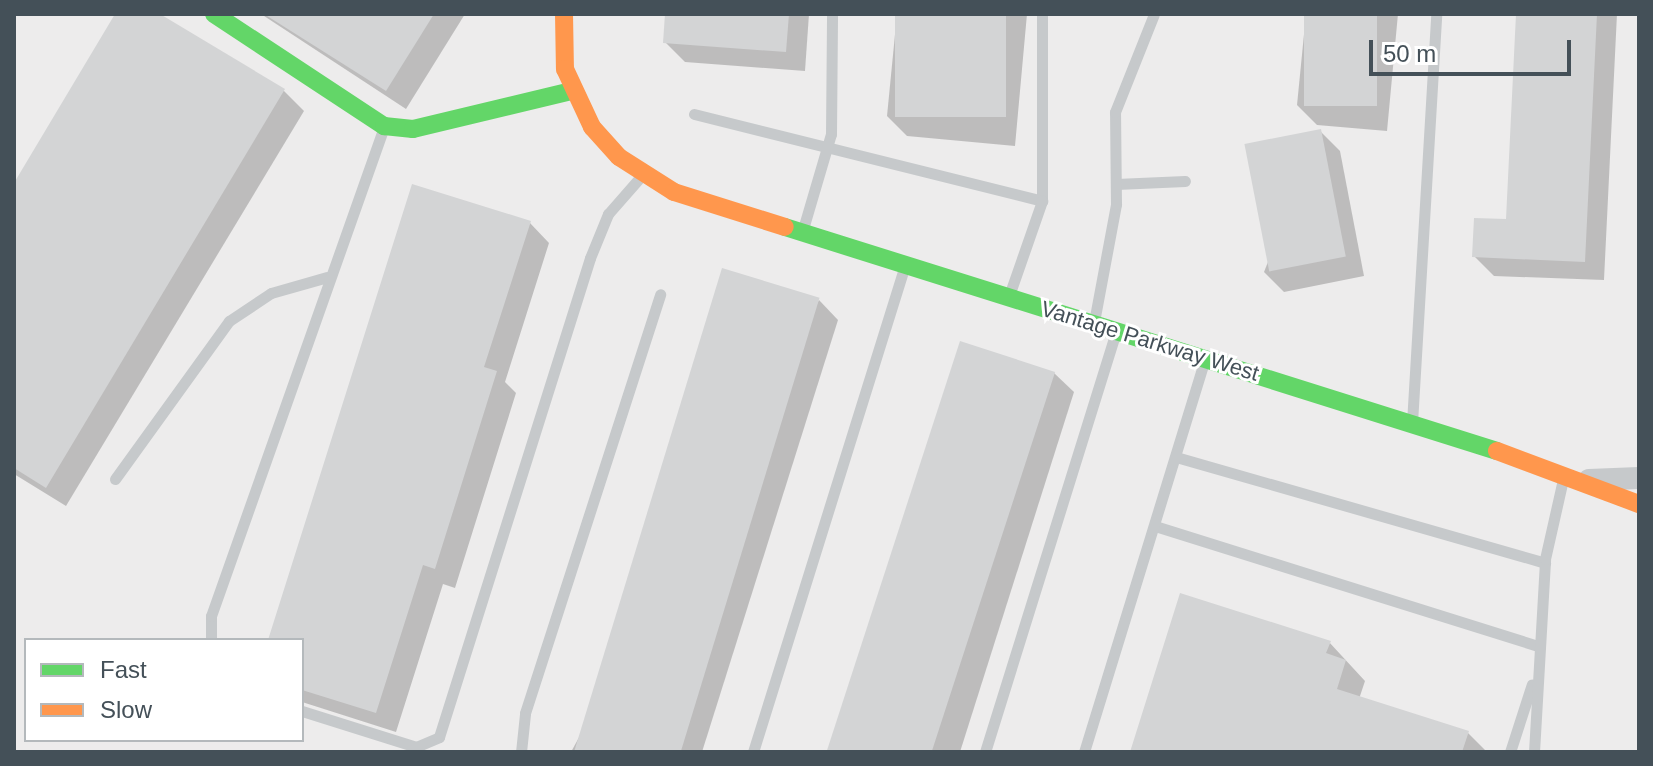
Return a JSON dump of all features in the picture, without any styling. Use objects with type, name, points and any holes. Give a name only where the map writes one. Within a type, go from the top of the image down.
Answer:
[{"type":"street","points":[[214,14],[384,126],[413,129],[571,91],[564,14]]},
{"type":"street","name":"Vantage Parkway West","points":[[571,91],[610,147],[643,174],[710,208],[1117,329],[1589,480],[1639,504]]},
{"type":"street","name":"Vantage Parkway West","points":[[1589,480],[1639,478]]},
{"type":"lane","points":[[800,237],[826,148],[832,14]]},
{"type":"lane","points":[[1008,297],[1042,201],[1042,14]]},
{"type":"lane","points":[[1094,322],[1116,184],[1115,112],[1154,14]]},
{"type":"lane","points":[[1412,423],[1436,14]]},
{"type":"lane","points":[[694,114],[1042,201]]},
{"type":"lane","points":[[211,638],[211,616],[327,277],[384,126]]},
{"type":"lane","points":[[304,712],[416,747],[439,737],[590,258],[608,214],[643,174]]},
{"type":"lane","points":[[1116,184],[1185,181]]},
{"type":"lane","points":[[753,752],[904,267]]},
{"type":"lane","points":[[115,479],[229,321],[271,293],[327,277]]},
{"type":"lane","points":[[521,752],[525,713],[660,294]]},
{"type":"lane","points":[[985,752],[1117,329]]},
{"type":"lane","points":[[1084,752],[1206,358]]},
{"type":"lane","points":[[1176,457],[1545,563]]},
{"type":"lane","points":[[1534,752],[1545,563],[1564,472]]},
{"type":"lane","points":[[1155,526],[1539,646]]},
{"type":"lane","points":[[1510,752],[1537,673]]},
{"type":"building","points":[[115,14],[160,14],[285,89],[46,488],[14,468],[14,183]]},
{"type":"building","points":[[264,14],[434,14],[386,91]]},
{"type":"building","points":[[665,14],[789,14],[786,52],[663,43]]},
{"type":"building","points":[[895,14],[1006,14],[1006,117],[895,117]]},
{"type":"building","points":[[1304,14],[1377,14],[1377,106],[1304,106]]},
{"type":"building","points":[[1516,14],[1597,14],[1585,262],[1472,257],[1474,218],[1506,219]]},
{"type":"building","points":[[1321,129],[1346,257],[1269,271],[1244,144]]},
{"type":"building","points":[[412,184],[531,221],[484,367],[497,371],[435,569],[423,565],[376,713],[304,691],[304,638],[269,638]]},
{"type":"building","points":[[722,268],[820,298],[681,752],[574,752]]},
{"type":"building","points":[[960,341],[1055,372],[932,752],[827,751]]},
{"type":"building","points":[[1180,593],[1331,641],[1326,653],[1346,660],[1337,689],[1469,731],[1462,752],[1130,752]]},
{"type":"traffic: fast","points":[[214,14],[384,126],[413,129],[571,91]]},
{"type":"traffic: fast","points":[[785,227],[1497,451]]},
{"type":"traffic: slow","points":[[564,14],[565,69],[592,127],[619,157],[674,192],[785,227]]},
{"type":"traffic: slow","points":[[1497,451],[1639,504]]}]
